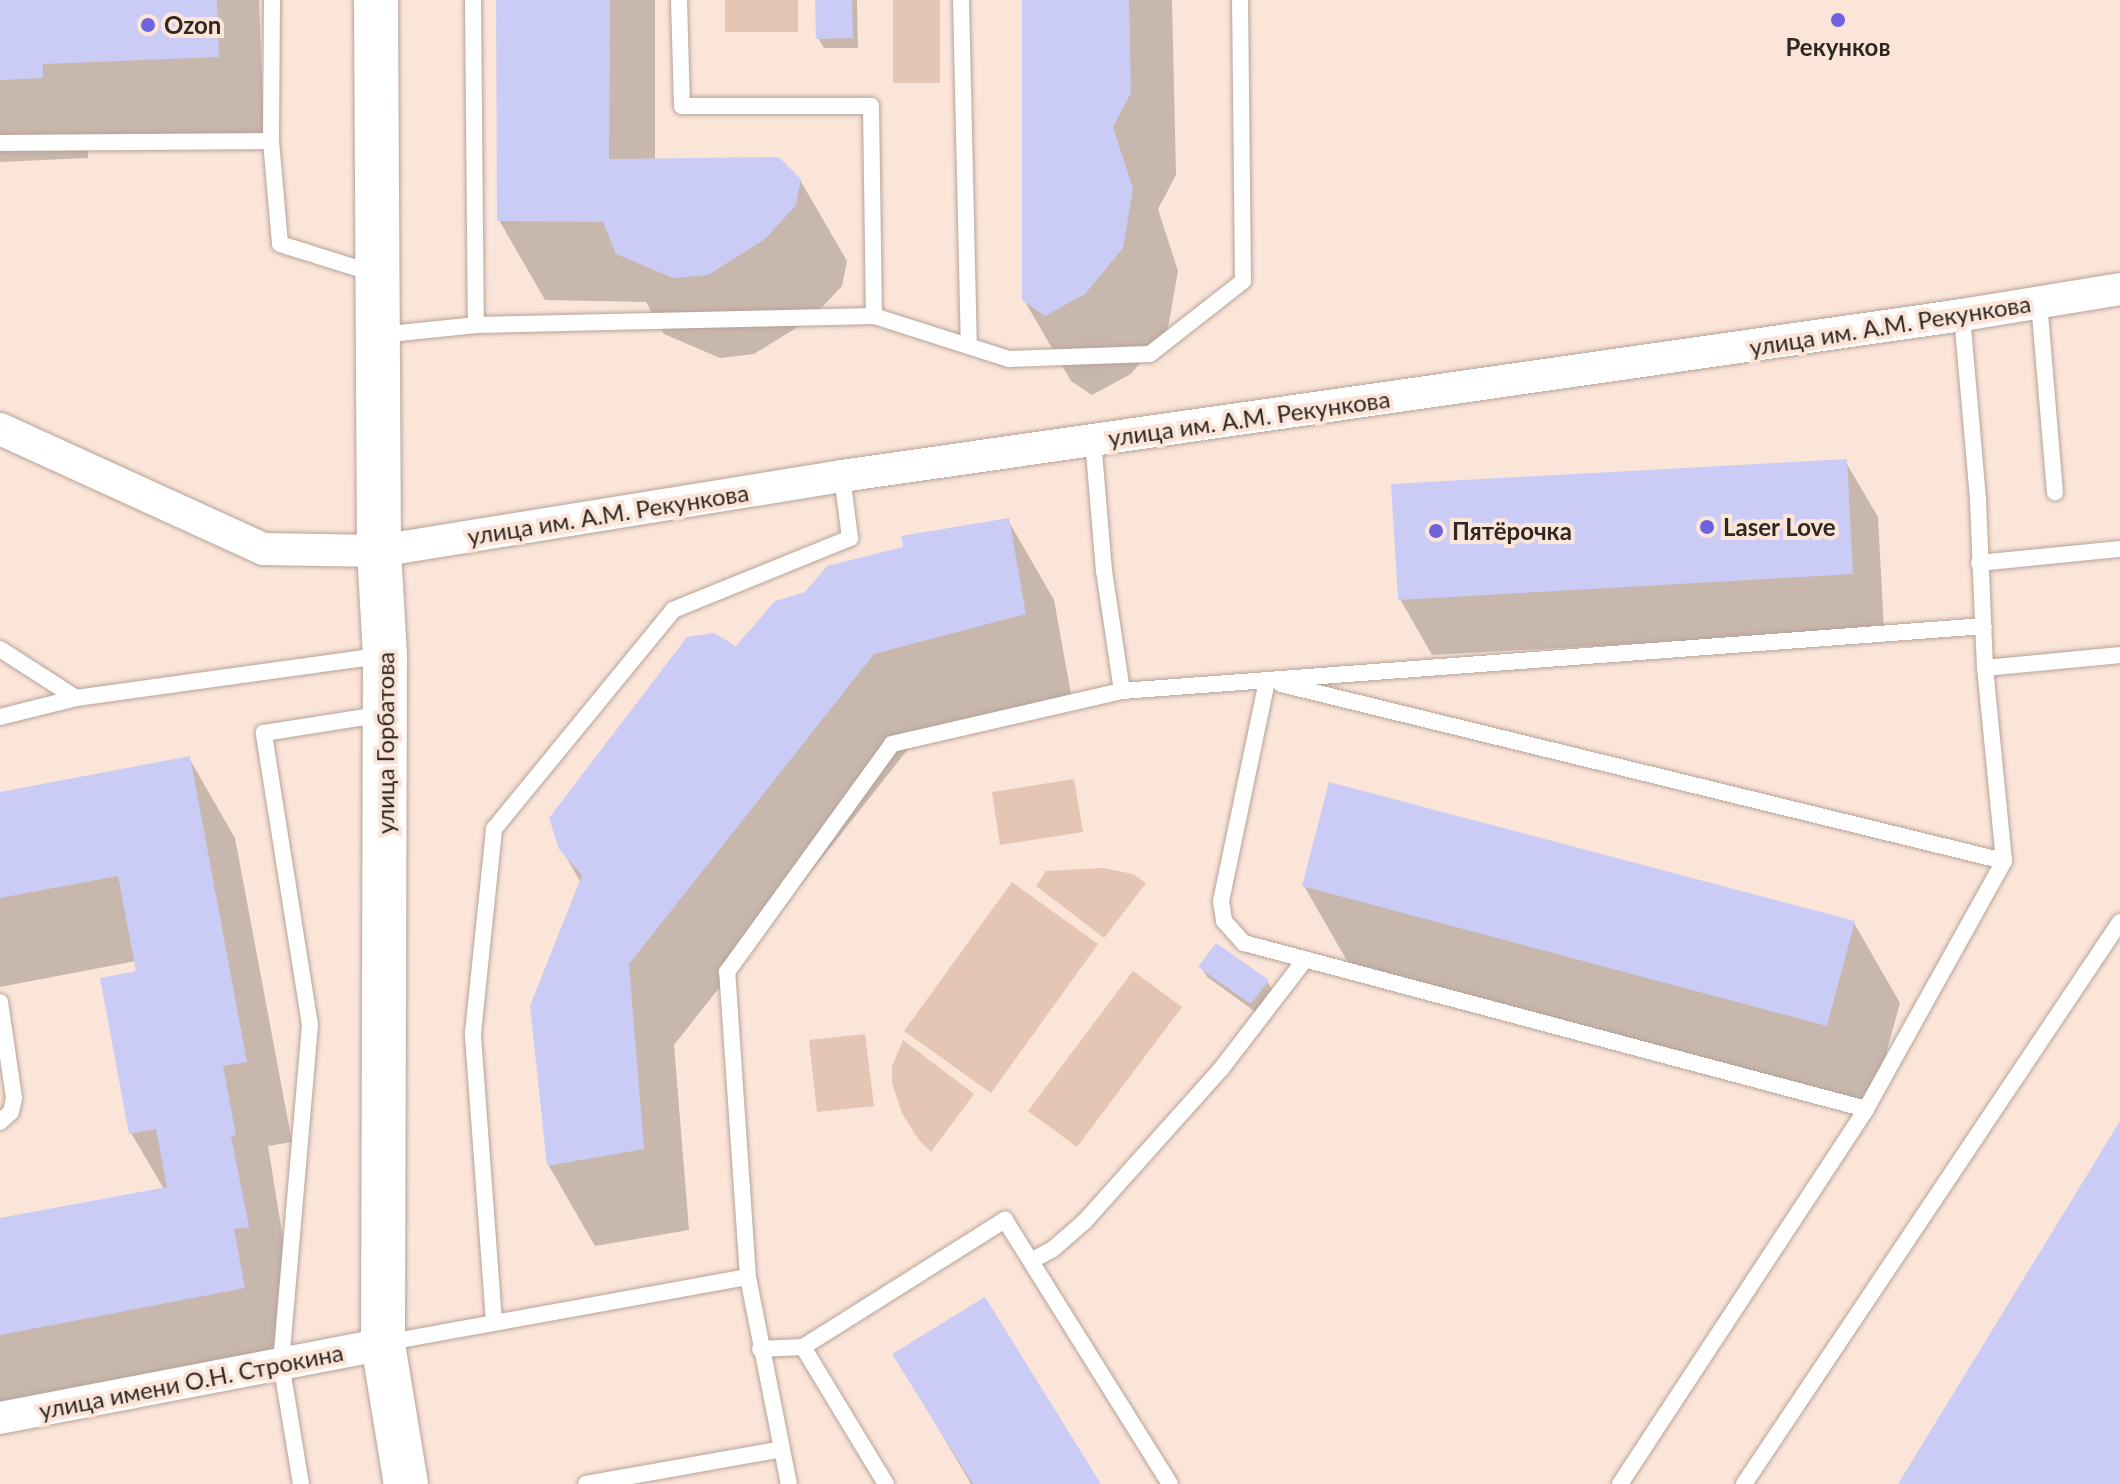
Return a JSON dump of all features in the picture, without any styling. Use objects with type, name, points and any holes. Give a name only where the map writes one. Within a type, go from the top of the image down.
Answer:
[{"type":"main road","name":"улица Горбатова","points":[[376,0],[379,551],[385,654],[383,1344],[406,1484]]},
{"type":"street","name":"улица им. А.М. Рекункова","points":[[0,429],[263,549],[379,551],[842,476],[1962,315],[2120,289]]},
{"type":"street","name":"улица имени О.Н. Строкина","points":[[0,1418],[383,1344]]},
{"type":"lane","points":[[272,0],[271,141],[280,244],[379,275]]},
{"type":"lane","points":[[473,0],[476,325]]},
{"type":"lane","points":[[679,0],[682,106],[871,106],[874,316]]},
{"type":"lane","points":[[961,0],[969,345]]},
{"type":"lane","points":[[380,335],[476,325],[874,316],[1009,359],[1150,354],[1243,281],[1240,0]]},
{"type":"lane","points":[[0,143],[271,141]]},
{"type":"lane","points":[[2039,302],[2055,492]]},
{"type":"lane","points":[[1620,1484],[1866,1109],[2004,861],[1985,668],[1978,499],[1962,315]]},
{"type":"lane","points":[[1093,440],[1104,571],[1122,691]]},
{"type":"lane","points":[[494,1322],[473,1033],[494,829],[673,610],[850,538],[842,476]]},
{"type":"lane","points":[[1979,563],[2120,549]]},
{"type":"lane","points":[[789,1484],[748,1277],[727,972],[892,744],[1122,691],[1984,626]]},
{"type":"lane","points":[[0,649],[76,698]]},
{"type":"lane","points":[[0,717],[76,698],[385,654]]},
{"type":"lane","points":[[1985,668],[2120,655]]},
{"type":"lane","points":[[1267,681],[2004,861]]},
{"type":"lane","points":[[1267,681],[1221,901],[1224,921],[1244,943],[1866,1109]]},
{"type":"lane","points":[[301,1484],[281,1363],[310,1025],[264,733],[385,714]]},
{"type":"lane","points":[[1744,1484],[2120,922]]},
{"type":"lane","points":[[1031,1261],[1053,1249],[1085,1221],[1221,1069],[1304,961]]},
{"type":"lane","points":[[0,1002],[14,1098],[11,1112],[0,1122]]},
{"type":"lane","points":[[760,1349],[803,1347],[1005,1220],[1170,1484]]},
{"type":"lane","points":[[383,1344],[494,1322],[551,1316],[748,1277]]},
{"type":"lane","points":[[803,1347],[886,1484]]},
{"type":"lane","points":[[586,1484],[782,1449]]},
{"type":"shaded area","points":[[725,0],[798,0],[798,32],[725,32]]},
{"type":"shaded area","points":[[893,0],[940,0],[940,83],[893,83]]},
{"type":"shaded area","points":[[1074,779],[1083,832],[1000,845],[992,792]]},
{"type":"shaded area","points":[[1103,868],[1133,874],[1146,883],[1104,938],[1036,886],[1046,871]]},
{"type":"shaded area","points":[[1012,882],[1098,944],[991,1093],[904,1031]]},
{"type":"shaded area","points":[[1133,971],[1182,1007],[1077,1147],[1028,1111]]},
{"type":"shaded area","points":[[865,1034],[874,1106],[817,1112],[809,1040]]},
{"type":"shaded area","points":[[903,1040],[974,1094],[931,1152],[918,1139],[902,1113],[892,1083],[892,1066]]},
{"type":"building","points":[[0,0],[217,0],[219,57],[43,64],[43,78],[0,80]]},
{"type":"building","points":[[496,0],[610,0],[609,159],[779,157],[801,179],[796,205],[765,239],[708,275],[673,278],[616,254],[603,222],[497,221]]},
{"type":"building","points":[[815,0],[852,0],[853,38],[816,39]]},
{"type":"building","points":[[1022,0],[1129,0],[1131,93],[1113,127],[1133,189],[1123,248],[1085,294],[1045,316],[1022,300]]},
{"type":"building","points":[[1847,459],[1853,574],[1398,600],[1391,484]]},
{"type":"building","points":[[1009,518],[1026,614],[874,654],[629,964],[644,1149],[547,1166],[530,1006],[582,875],[559,849],[549,818],[687,637],[714,633],[736,646],[775,601],[805,592],[827,566],[903,547],[901,536]]},
{"type":"building","points":[[190,756],[247,1062],[223,1066],[236,1135],[231,1136],[249,1227],[234,1229],[245,1288],[0,1335],[0,1218],[167,1187],[156,1129],[129,1134],[100,978],[136,971],[118,876],[0,898],[0,792]]},
{"type":"building","points":[[1329,782],[1855,921],[1827,1026],[1302,886]]},
{"type":"building","points":[[1216,943],[1269,980],[1251,1004],[1198,967]]},
{"type":"building","points":[[2120,1121],[2120,1484],[1898,1484]]},
{"type":"building","points":[[985,1297],[1101,1484],[973,1484],[892,1354]]},
{"type":"place","name":"Рекунков","points":[[1838,20]]},
{"type":"place","name":"Ozon","points":[[148,25]]},
{"type":"place","name":"Laser Love","points":[[1707,527]]},
{"type":"place","name":"Пятёрочка","points":[[1436,531]]}]
